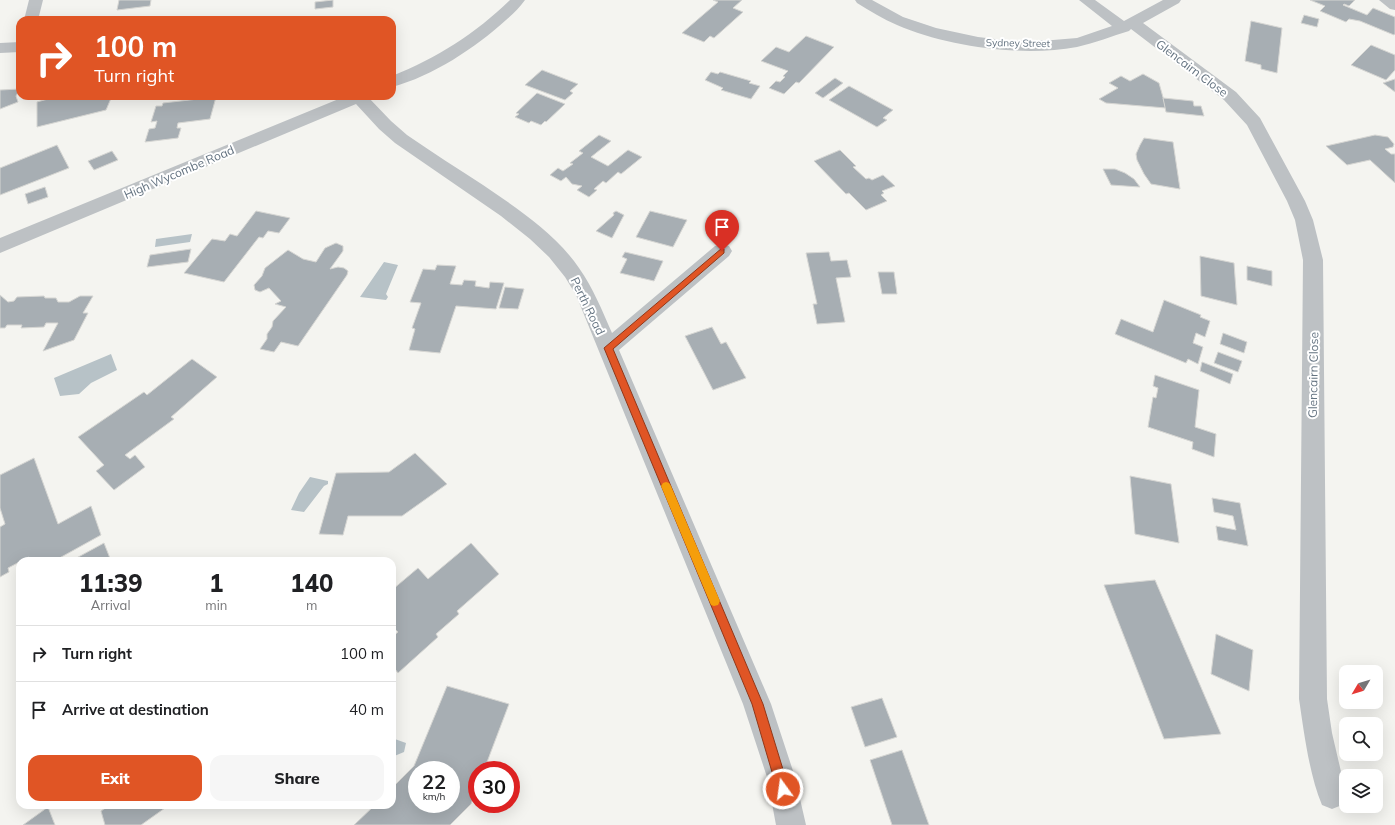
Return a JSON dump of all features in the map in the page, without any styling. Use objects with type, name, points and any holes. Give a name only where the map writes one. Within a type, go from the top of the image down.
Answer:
[{"type":"street","points":[[32,16],[36,0]]},
{"type":"street","points":[[396,80],[456,52],[499,19],[518,0]]},
{"type":"street","name":"Sydney Street","points":[[862,0],[910,25],[940,34],[994,44],[1051,45],[1096,38],[1128,26],[1174,0]]},
{"type":"street","name":"Glencairn Close","points":[[1086,0],[1128,26],[1230,96],[1254,122],[1296,201],[1309,239],[1313,260],[1314,281],[1312,427],[1313,699],[1318,733],[1332,795]]},
{"type":"street","points":[[1386,0],[1395,6]]},
{"type":"street","points":[[0,48],[16,47]]},
{"type":"street","name":"High Wycombe Road","points":[[0,246],[349,100]]},
{"type":"street","name":"Perth Road","points":[[363,100],[385,125],[401,139],[508,212],[537,234],[556,252],[572,272],[585,294],[757,704],[781,777],[791,825]]},
{"type":"street","points":[[608,348],[722,251]]},
{"type":"shaded area","points":[[192,234],[190,242],[155,247],[156,239]]},
{"type":"shaded area","points":[[384,262],[398,265],[386,294],[388,297],[386,300],[360,297]]},
{"type":"shaded area","points":[[111,354],[117,370],[91,383],[79,394],[60,396],[54,378]]},
{"type":"shaded area","points":[[310,477],[328,481],[328,484],[324,486],[304,512],[291,510],[299,493]]},
{"type":"shaded area","points":[[396,739],[406,743],[404,752],[396,755]]},
{"type":"building","points":[[119,0],[151,0],[150,6],[117,10]]},
{"type":"building","points":[[333,0],[333,7],[315,9],[315,2]]},
{"type":"building","points":[[713,0],[742,0],[733,8],[743,12],[714,38],[710,36],[704,42],[682,33],[718,2]]},
{"type":"building","points":[[1310,0],[1355,0],[1349,6],[1343,5],[1367,15],[1373,8],[1395,17],[1395,34],[1394,35],[1360,21],[1349,19],[1346,22],[1320,11],[1325,6]]},
{"type":"building","points":[[1304,15],[1319,19],[1317,27],[1301,23]]},
{"type":"building","points":[[1251,21],[1282,28],[1277,73],[1261,69],[1261,65],[1245,61]]},
{"type":"building","points":[[806,36],[834,47],[799,83],[796,82],[784,94],[769,88],[776,81],[780,82],[788,71],[761,61],[776,47],[789,52]]},
{"type":"building","points":[[1371,45],[1395,55],[1395,70],[1386,80],[1351,65]]},
{"type":"building","points":[[542,70],[578,84],[570,91],[573,93],[565,100],[525,85]]},
{"type":"building","points":[[711,72],[718,74],[720,72],[751,81],[749,83],[760,86],[751,99],[721,90],[723,88],[705,80]]},
{"type":"building","points":[[1143,74],[1159,83],[1166,108],[1106,103],[1099,99],[1118,88],[1109,83],[1121,76],[1130,81]]},
{"type":"building","points":[[835,78],[843,83],[823,98],[815,93]]},
{"type":"building","points":[[1395,79],[1395,92],[1383,83]]},
{"type":"building","points":[[849,86],[893,110],[883,118],[887,120],[877,127],[829,100]]},
{"type":"building","points":[[16,89],[16,100],[18,102],[0,109],[0,90]]},
{"type":"building","points":[[537,93],[565,104],[541,125],[531,121],[529,123],[515,117],[519,114],[516,113]]},
{"type":"building","points":[[1163,98],[1193,101],[1194,106],[1201,106],[1204,116],[1166,112]]},
{"type":"building","points":[[44,100],[110,100],[106,110],[37,127],[37,102]]},
{"type":"building","points":[[190,100],[215,100],[210,119],[178,123],[177,128],[181,128],[178,138],[145,142],[149,129],[155,128],[157,121],[151,122],[156,106],[162,106],[163,103]]},
{"type":"building","points":[[599,135],[611,141],[591,157],[608,166],[628,150],[642,157],[621,174],[618,172],[606,183],[603,181],[594,189],[597,190],[589,197],[577,190],[582,186],[572,184],[566,177],[561,181],[550,175],[558,168],[563,171],[573,164],[570,163],[583,153],[579,151]]},
{"type":"building","points":[[1375,135],[1388,137],[1394,144],[1393,147],[1385,149],[1391,154],[1395,154],[1395,183],[1370,160],[1347,165],[1326,146]]},
{"type":"building","points":[[1144,138],[1173,142],[1180,189],[1151,184],[1137,160],[1136,154]]},
{"type":"building","points":[[57,145],[69,168],[0,195],[0,168]]},
{"type":"building","points":[[840,150],[856,166],[853,167],[866,179],[869,178],[872,180],[883,175],[895,186],[882,191],[884,193],[881,195],[887,201],[866,210],[849,193],[846,194],[814,161]]},
{"type":"building","points":[[112,151],[118,160],[94,170],[88,161]]},
{"type":"building","points":[[1103,169],[1115,169],[1125,173],[1134,179],[1140,187],[1111,185]]},
{"type":"building","points":[[45,187],[48,197],[28,204],[25,194]]},
{"type":"building","points":[[256,211],[290,218],[279,233],[268,231],[263,238],[259,237],[224,282],[184,273],[212,239],[225,241],[230,234],[237,236]]},
{"type":"building","points":[[616,211],[624,215],[612,238],[596,231],[614,215],[613,213]]},
{"type":"building","points":[[650,211],[687,220],[673,247],[636,237]]},
{"type":"building","points":[[336,243],[343,246],[343,251],[330,269],[338,267],[344,268],[348,271],[347,275],[298,346],[281,342],[274,352],[260,349],[267,339],[267,334],[272,327],[273,321],[286,307],[275,304],[281,301],[269,288],[260,292],[255,290],[254,285],[262,276],[265,268],[288,250],[303,259],[316,262],[325,248]]},
{"type":"building","points":[[191,249],[188,262],[147,267],[150,255]]},
{"type":"building","points":[[625,252],[663,261],[654,281],[620,273],[627,259],[622,257]]},
{"type":"building","points":[[829,252],[831,261],[847,260],[851,277],[836,278],[845,322],[817,324],[813,304],[817,304],[806,253]]},
{"type":"building","points":[[1200,256],[1234,263],[1237,305],[1201,296]]},
{"type":"building","points":[[437,265],[456,266],[450,284],[462,285],[464,280],[476,281],[475,286],[489,288],[490,282],[504,283],[496,309],[456,306],[440,353],[409,350],[415,329],[412,328],[421,303],[410,302],[423,269],[435,270]]},
{"type":"building","points":[[1247,266],[1272,271],[1272,286],[1247,280]]},
{"type":"building","points":[[878,272],[894,272],[897,294],[882,294]]},
{"type":"building","points":[[505,287],[524,289],[518,309],[499,308]]},
{"type":"building","points":[[0,295],[8,302],[14,301],[17,297],[44,296],[45,298],[56,298],[58,302],[69,302],[80,296],[93,296],[83,313],[88,313],[74,340],[43,351],[58,323],[46,323],[44,327],[21,328],[22,325],[7,325],[5,328],[0,328]]},
{"type":"building","points":[[1164,300],[1201,315],[1200,317],[1210,321],[1205,337],[1196,333],[1193,343],[1203,347],[1198,364],[1188,359],[1186,363],[1115,334],[1121,319],[1153,332]]},
{"type":"building","points":[[712,327],[721,344],[726,342],[746,378],[713,390],[685,336]]},
{"type":"building","points":[[1223,333],[1247,342],[1244,353],[1220,344]]},
{"type":"building","points":[[1218,352],[1242,361],[1238,372],[1214,363]]},
{"type":"building","points":[[192,359],[217,377],[171,417],[174,419],[125,455],[130,459],[135,455],[145,467],[114,490],[96,471],[104,465],[78,437],[144,392],[147,395]]},
{"type":"building","points":[[1202,362],[1233,374],[1230,384],[1200,371]]},
{"type":"building","points":[[1155,375],[1199,390],[1195,427],[1216,434],[1214,457],[1192,449],[1193,442],[1148,427],[1153,397],[1156,398],[1158,388],[1153,386]]},
{"type":"building","points":[[415,453],[447,484],[402,516],[348,516],[343,535],[319,534],[336,473],[389,472]]},
{"type":"building","points":[[34,458],[58,524],[91,506],[101,535],[61,557],[16,557],[16,564],[8,568],[9,572],[0,577],[0,527],[5,524],[0,508],[0,475]]},
{"type":"building","points":[[1130,476],[1171,484],[1179,543],[1135,534]]},
{"type":"building","points":[[1212,498],[1240,503],[1248,546],[1218,540],[1216,526],[1236,530],[1233,516],[1214,512]]},
{"type":"building","points":[[104,543],[109,557],[78,557]]},
{"type":"building","points":[[471,543],[499,574],[457,611],[459,614],[436,634],[438,637],[398,673],[396,670],[396,634],[398,632],[396,630],[396,587],[418,568],[428,579]]},
{"type":"building","points":[[1155,580],[1221,734],[1164,739],[1104,585]]},
{"type":"building","points":[[1216,634],[1253,650],[1249,691],[1211,674]]},
{"type":"building","points":[[447,686],[509,704],[487,761],[468,761],[468,807],[450,825],[354,825],[371,809],[396,809],[396,784],[408,772],[408,813],[460,813],[460,761],[416,761]]},
{"type":"building","points":[[882,698],[897,737],[865,747],[851,707]]},
{"type":"building","points":[[902,750],[929,825],[892,825],[870,760]]},
{"type":"building","points":[[45,809],[49,809],[55,825],[23,825]]},
{"type":"building","points":[[104,809],[164,809],[141,825],[105,825],[101,811]]},
{"type":"slow traffic","points":[[666,486],[714,601]]},
{"type":"route","points":[[722,251],[608,348],[757,704],[781,777],[783,789]]}]
